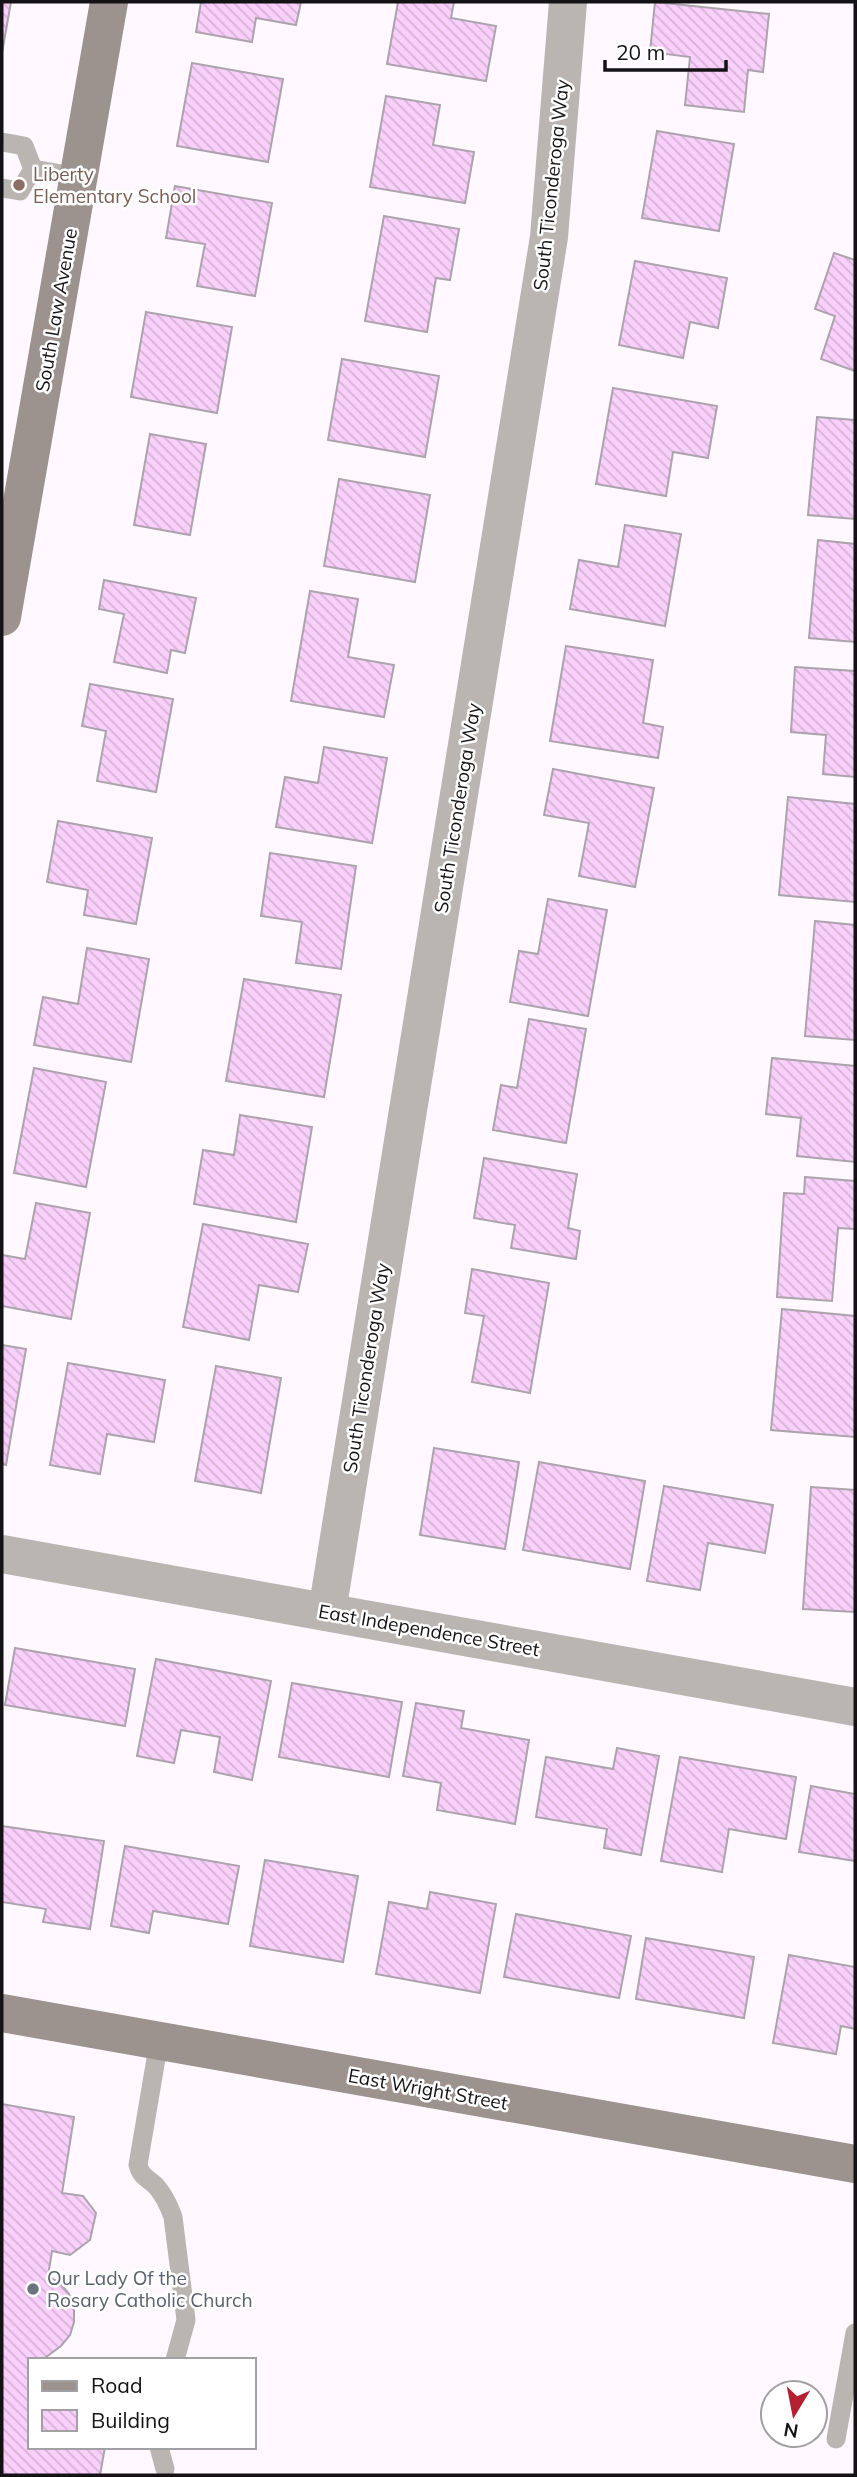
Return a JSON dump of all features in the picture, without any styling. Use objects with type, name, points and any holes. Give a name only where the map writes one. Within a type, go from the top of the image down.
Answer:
[{"type":"street","name":"South Law Avenue","points":[[2,618],[109,2]]},
{"type":"street","name":"South Ticonderoga Way","points":[[327,1612],[550,237],[568,2]]},
{"type":"street","name":"East Independence Street","points":[[2,1555],[855,1707]]},
{"type":"street","name":"East Wright Street","points":[[2,2013],[855,2164]]},
{"type":"lane","points":[[2,142],[24,146],[33,169]]},
{"type":"lane","points":[[33,169],[79,177]]},
{"type":"lane","points":[[2,188],[20,191],[33,169]]},
{"type":"lane","points":[[159,2041],[138,2165],[140,2173],[157,2187],[173,2217],[186,2320],[176,2358]]},
{"type":"lane","points":[[836,2439],[855,2333]]},
{"type":"lane","points":[[160,2449],[165,2469]]},
{"type":"building","points":[[2,2],[11,2],[2,53]]},
{"type":"building","points":[[201,2],[301,2],[296,25],[256,18],[252,42],[196,32]]},
{"type":"building","points":[[398,2],[454,2],[451,18],[496,26],[486,81],[387,64]]},
{"type":"building","points":[[655,2],[769,14],[763,72],[748,70],[744,112],[685,105],[690,57],[650,52]]},
{"type":"building","points":[[192,63],[283,79],[268,162],[177,146]]},
{"type":"building","points":[[386,96],[440,105],[433,145],[474,152],[465,203],[370,187]]},
{"type":"building","points":[[657,131],[734,144],[719,231],[642,218]]},
{"type":"building","points":[[175,186],[272,203],[255,296],[197,286],[205,244],[166,238]]},
{"type":"building","points":[[384,216],[459,229],[450,280],[436,278],[427,332],[365,321]]},
{"type":"building","points":[[834,253],[855,260],[855,371],[821,359],[835,316],[815,309]]},
{"type":"building","points":[[635,261],[727,278],[718,328],[690,322],[683,358],[619,345]]},
{"type":"building","points":[[146,312],[232,327],[217,413],[131,397]]},
{"type":"building","points":[[342,359],[439,376],[425,457],[328,440]]},
{"type":"building","points":[[613,388],[717,406],[708,458],[673,452],[666,496],[596,484]]},
{"type":"building","points":[[817,417],[855,420],[855,519],[808,515]]},
{"type":"building","points":[[150,434],[206,444],[190,535],[134,525]]},
{"type":"building","points":[[339,479],[430,495],[415,582],[324,566]]},
{"type":"building","points":[[625,525],[681,534],[665,626],[570,609],[579,560],[618,567]]},
{"type":"building","points":[[818,540],[855,544],[855,642],[809,638]]},
{"type":"building","points":[[104,580],[196,598],[185,653],[171,650],[167,673],[114,662],[124,614],[99,609]]},
{"type":"building","points":[[310,591],[358,599],[348,657],[394,665],[384,717],[291,701]]},
{"type":"building","points":[[566,646],[653,660],[643,723],[663,727],[658,758],[550,741]]},
{"type":"building","points":[[795,667],[855,671],[855,777],[823,774],[826,735],[791,732]]},
{"type":"building","points":[[90,684],[173,699],[156,792],[97,781],[106,731],[82,726]]},
{"type":"building","points":[[324,747],[387,758],[372,843],[276,827],[285,777],[318,783]]},
{"type":"building","points":[[553,769],[654,788],[635,887],[579,876],[589,823],[544,815]]},
{"type":"building","points":[[788,797],[855,804],[855,902],[779,895]]},
{"type":"building","points":[[58,821],[152,838],[136,924],[84,915],[88,890],[47,882]]},
{"type":"building","points":[[270,853],[356,866],[341,969],[296,963],[302,922],[261,916]]},
{"type":"building","points":[[548,899],[607,910],[588,1016],[510,1002],[519,951],[538,954]]},
{"type":"building","points":[[815,921],[855,925],[855,1040],[805,1036]]},
{"type":"building","points":[[87,948],[149,959],[131,1062],[34,1045],[43,997],[78,1004]]},
{"type":"building","points":[[244,979],[341,995],[324,1097],[226,1081]]},
{"type":"building","points":[[529,1019],[586,1029],[566,1143],[493,1130],[501,1085],[517,1088]]},
{"type":"building","points":[[772,1058],[855,1066],[855,1162],[797,1156],[801,1118],[766,1114]]},
{"type":"building","points":[[34,1068],[106,1082],[86,1187],[14,1173]]},
{"type":"building","points":[[240,1115],[312,1127],[296,1222],[194,1204],[203,1150],[234,1155]]},
{"type":"building","points":[[484,1158],[577,1174],[568,1228],[580,1231],[576,1259],[511,1248],[515,1225],[474,1218]]},
{"type":"building","points":[[805,1177],[855,1181],[855,1229],[838,1228],[832,1301],[777,1297],[784,1193],[804,1194]]},
{"type":"building","points":[[36,1203],[90,1213],[71,1319],[2,1306],[2,1255],[25,1259]]},
{"type":"building","points":[[203,1224],[308,1244],[298,1292],[259,1285],[249,1340],[183,1327]]},
{"type":"building","points":[[472,1269],[549,1283],[530,1393],[472,1382],[484,1316],[465,1313]]},
{"type":"building","points":[[782,1309],[855,1316],[855,1437],[771,1430]]},
{"type":"building","points":[[2,1345],[26,1349],[6,1465],[2,1464]]},
{"type":"building","points":[[68,1363],[165,1380],[154,1442],[107,1434],[100,1474],[50,1465]]},
{"type":"building","points":[[216,1366],[281,1378],[261,1493],[195,1481]]},
{"type":"building","points":[[434,1448],[519,1462],[505,1549],[420,1535]]},
{"type":"building","points":[[539,1462],[645,1481],[630,1569],[523,1550]]},
{"type":"building","points":[[664,1486],[773,1505],[765,1553],[708,1543],[700,1590],[647,1581]]},
{"type":"building","points":[[811,1487],[855,1490],[855,1612],[803,1609]]},
{"type":"building","points":[[15,1648],[135,1669],[125,1726],[5,1705]]},
{"type":"building","points":[[156,1659],[271,1681],[252,1780],[214,1772],[220,1737],[181,1730],[174,1763],[137,1756]]},
{"type":"building","points":[[292,1683],[402,1702],[389,1777],[279,1757]]},
{"type":"building","points":[[416,1703],[464,1711],[461,1728],[529,1740],[515,1824],[437,1810],[441,1783],[403,1776]]},
{"type":"building","points":[[617,1748],[659,1756],[641,1855],[604,1848],[607,1829],[536,1817],[546,1757],[613,1769]]},
{"type":"building","points":[[680,1757],[796,1777],[786,1839],[729,1829],[722,1872],[661,1861]]},
{"type":"building","points":[[811,1786],[855,1794],[855,1861],[799,1852]]},
{"type":"building","points":[[2,1826],[104,1841],[90,1929],[43,1922],[46,1909],[2,1902]]},
{"type":"building","points":[[125,1846],[239,1866],[228,1924],[153,1911],[149,1933],[111,1926]]},
{"type":"building","points":[[265,1860],[358,1876],[343,1962],[250,1946]]},
{"type":"building","points":[[430,1892],[496,1904],[480,1993],[376,1974],[389,1902],[427,1909]]},
{"type":"building","points":[[516,1914],[631,1936],[619,1998],[504,1977]]},
{"type":"building","points":[[646,1938],[754,1957],[744,2018],[636,1999]]},
{"type":"building","points":[[789,1955],[855,1967],[855,2029],[841,2026],[836,2054],[773,2043]]},
{"type":"building","name":"Our Lady Of the Rosary Catholic Church","points":[[2,2104],[74,2117],[62,2193],[83,2196],[96,2213],[90,2240],[70,2255],[52,2251],[48,2276],[60,2283],[69,2294],[74,2307],[74,2322],[70,2335],[61,2346],[45,2358],[28,2358],[28,2449],[105,2449],[100,2475],[2,2475]]},
{"type":"place","name":"Liberty Elementary School","points":[[19,185]]},
{"type":"place","name":"Our Lady Of the Rosary Catholic Church","points":[[33,2289]]}]
